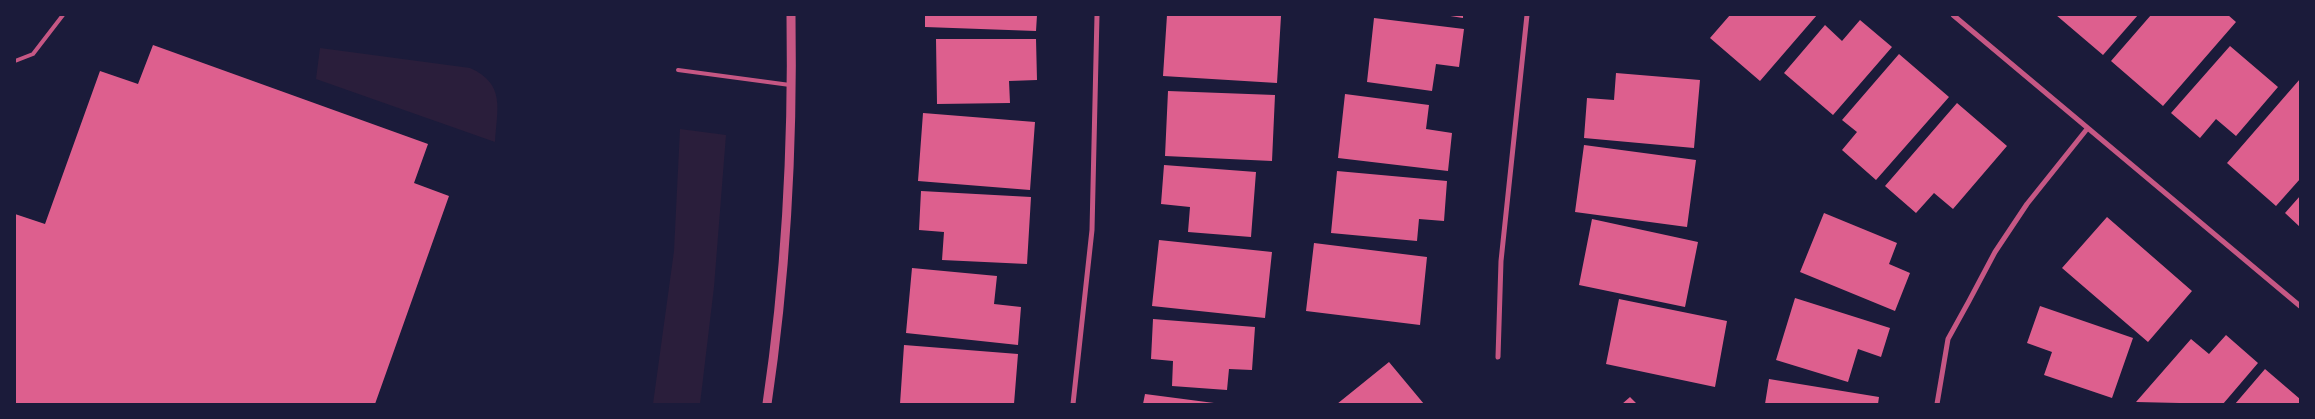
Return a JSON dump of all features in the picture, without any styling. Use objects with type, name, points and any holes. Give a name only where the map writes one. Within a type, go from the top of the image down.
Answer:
[{"type":"street","points":[[766,404],[785,234],[792,85],[791,15]]},
{"type":"street","points":[[1073,404],[1092,230],[1098,49],[1097,15]]},
{"type":"street","points":[[1498,357],[1501,261],[1528,15]]},
{"type":"street","points":[[1953,15],[2087,130],[2300,306]]},
{"type":"street","points":[[1937,404],[1948,339],[1973,292],[2027,204],[2087,130]]},
{"type":"lane","points":[[15,62],[33,54],[62,15]]},
{"type":"lane","points":[[678,70],[792,85]]},
{"type":"shaded area","points":[[320,48],[470,68],[481,74],[494,90],[497,99],[495,142],[316,79]]},
{"type":"shaded area","points":[[680,129],[726,135],[714,287],[700,404],[653,404],[674,251]]},
{"type":"building","points":[[925,15],[1037,15],[1036,31],[925,27]]},
{"type":"building","points":[[1167,15],[1281,16],[1277,83],[1163,76]]},
{"type":"building","points":[[1444,15],[1463,15],[1463,18]]},
{"type":"building","points":[[1730,15],[1817,15],[1760,81],[1710,38]]},
{"type":"building","points":[[2056,15],[2138,15],[2103,55]]},
{"type":"building","points":[[2151,15],[2228,15],[2236,22],[2163,106],[2111,61]]},
{"type":"building","points":[[1374,18],[1464,29],[1459,67],[1436,64],[1432,91],[1367,82]]},
{"type":"building","points":[[1860,20],[1892,47],[1833,115],[1784,73],[1825,25],[1842,41]]},
{"type":"building","points":[[936,39],[1036,39],[1037,80],[1009,81],[1010,103],[937,104]]},
{"type":"building","points":[[153,45],[428,144],[414,183],[449,196],[375,404],[15,404],[15,214],[45,224],[100,71],[138,84]]},
{"type":"building","points":[[2230,46],[2278,87],[2236,136],[2216,119],[2200,138],[2171,113]]},
{"type":"building","points":[[1899,54],[1949,97],[1876,180],[1842,150],[1857,132],[1842,120]]},
{"type":"building","points":[[1616,73],[1700,80],[1694,148],[1584,138],[1587,98],[1614,100]]},
{"type":"building","points":[[2300,79],[2300,179],[2276,206],[2227,163]]},
{"type":"building","points":[[1168,91],[1275,95],[1272,161],[1165,156]]},
{"type":"building","points":[[1345,94],[1429,105],[1426,129],[1452,133],[1448,171],[1338,158]]},
{"type":"building","points":[[1957,103],[2007,146],[1953,209],[1934,193],[1916,213],[1885,186]]},
{"type":"building","points":[[923,113],[1035,122],[1030,190],[918,181]]},
{"type":"building","points":[[1584,145],[1696,160],[1687,227],[1575,212]]},
{"type":"building","points":[[1164,165],[1256,172],[1251,237],[1188,232],[1190,207],[1161,204]]},
{"type":"building","points":[[1337,171],[1447,181],[1444,221],[1419,219],[1417,241],[1331,233]]},
{"type":"building","points":[[921,191],[1031,197],[1027,264],[942,260],[944,232],[919,230]]},
{"type":"building","points":[[2300,196],[2300,227],[2285,213]]},
{"type":"building","points":[[1824,213],[1897,243],[1889,264],[1910,273],[1895,311],[1800,272]]},
{"type":"building","points":[[2107,217],[2192,291],[2148,342],[2062,268]]},
{"type":"building","points":[[1592,219],[1698,242],[1685,307],[1579,285]]},
{"type":"building","points":[[1159,240],[1272,252],[1265,318],[1152,306]]},
{"type":"building","points":[[1314,243],[1427,257],[1420,325],[1306,311]]},
{"type":"building","points":[[912,268],[997,276],[994,304],[1021,307],[1018,345],[906,333]]},
{"type":"building","points":[[1795,298],[1890,328],[1881,357],[1858,349],[1848,382],[1776,360]]},
{"type":"building","points":[[1619,299],[1727,321],[1715,387],[1606,364]]},
{"type":"building","points":[[2040,306],[2133,338],[2112,398],[2044,375],[2052,352],[2027,343]]},
{"type":"building","points":[[1153,319],[1255,327],[1252,370],[1229,369],[1227,390],[1172,386],[1173,361],[1151,359]]},
{"type":"building","points":[[2226,335],[2258,363],[2223,404],[2136,402],[2191,339],[2209,354]]},
{"type":"building","points":[[904,345],[1018,354],[1014,404],[900,404]]},
{"type":"building","points":[[1389,362],[1424,404],[1337,404]]},
{"type":"building","points":[[2265,369],[2300,399],[2300,404],[2235,404]]},
{"type":"building","points":[[1769,379],[1879,397],[1878,404],[1765,404]]},
{"type":"building","points":[[1145,394],[1214,403],[1214,404],[1143,404]]},
{"type":"building","points":[[1630,397],[1637,404],[1622,404]]}]
